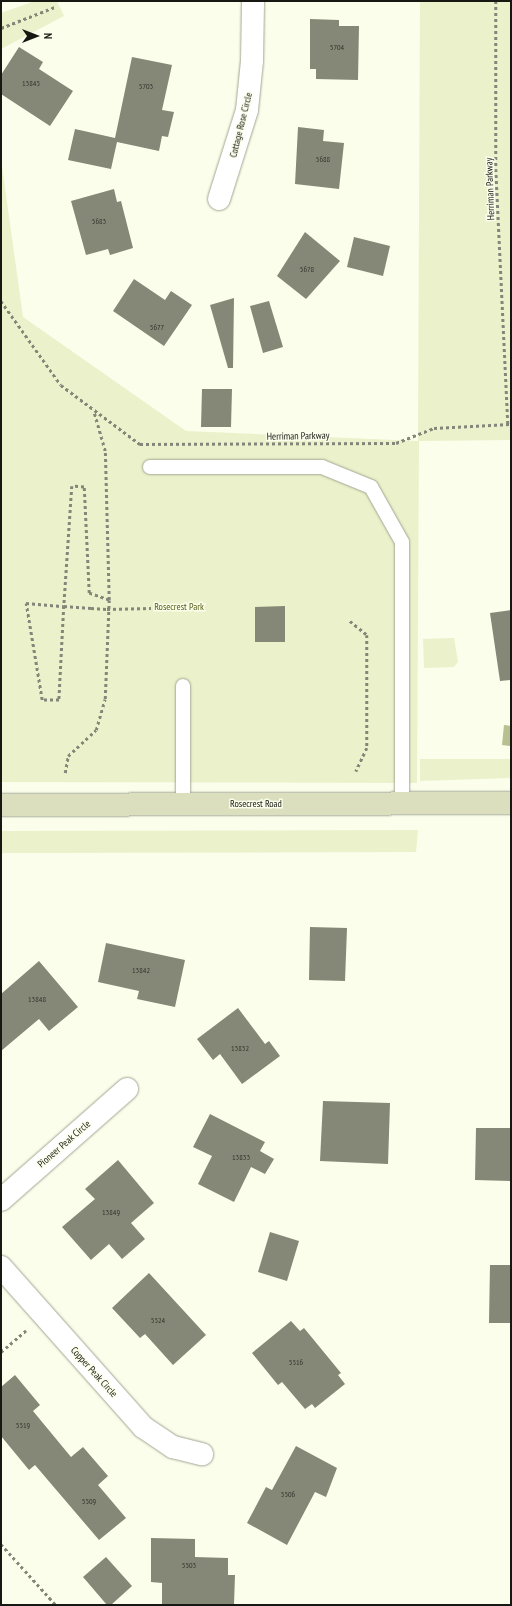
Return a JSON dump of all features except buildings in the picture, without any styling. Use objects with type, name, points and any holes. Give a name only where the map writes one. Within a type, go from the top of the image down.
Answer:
[{"type":"main road","name":"Rosecrest Road","points":[[1,805],[511,803]]},
{"type":"street","name":"Cottage Rose Circle","points":[[219,199],[246,110],[252,61],[253,1]]},
{"type":"street","name":"Pioneer Peak Circle","points":[[1,1200],[127,1089]]},
{"type":"street","name":"Copper Peak Circle","points":[[1,1268],[143,1428],[173,1448],[202,1454]]},
{"type":"lane","points":[[150,467],[322,467],[371,487],[402,542],[402,804]]},
{"type":"lane","points":[[183,686],[184,804]]},
{"type":"path","name":"Herriman Parkway","points":[[2,303],[61,385],[94,412],[140,444],[396,443],[434,428],[510,424],[496,169],[496,1]]},
{"type":"path","points":[[1,28],[55,6]]},
{"type":"path","points":[[65,773],[68,756],[96,730],[105,699],[107,609],[109,600],[105,451],[94,412]]},
{"type":"path","points":[[109,600],[89,592],[84,487],[72,486],[64,606],[59,700],[42,700],[26,603],[64,606],[107,609],[150,608]]},
{"type":"path","points":[[350,621],[367,635],[367,748],[356,772]]},
{"type":"path","points":[[1,1352],[30,1326]]},
{"type":"path","points":[[1,1544],[56,1605]]},
{"type":"green space","points":[[35,1],[57,1],[64,16],[1,49],[1,13]]},
{"type":"green space","name":"Rosecrest Park","points":[[420,1],[511,1],[511,440],[419,441],[417,783],[1,782],[1,159],[23,317],[186,431],[418,441]]},
{"type":"green space","points":[[454,638],[458,662],[454,667],[424,668],[423,639]]},
{"type":"green space","points":[[420,759],[511,759],[511,778],[420,781]]},
{"type":"green space","points":[[418,830],[416,852],[1,853],[1,831]]},
{"type":"shaded area","points":[[504,725],[511,726],[511,746],[502,745]]}]
